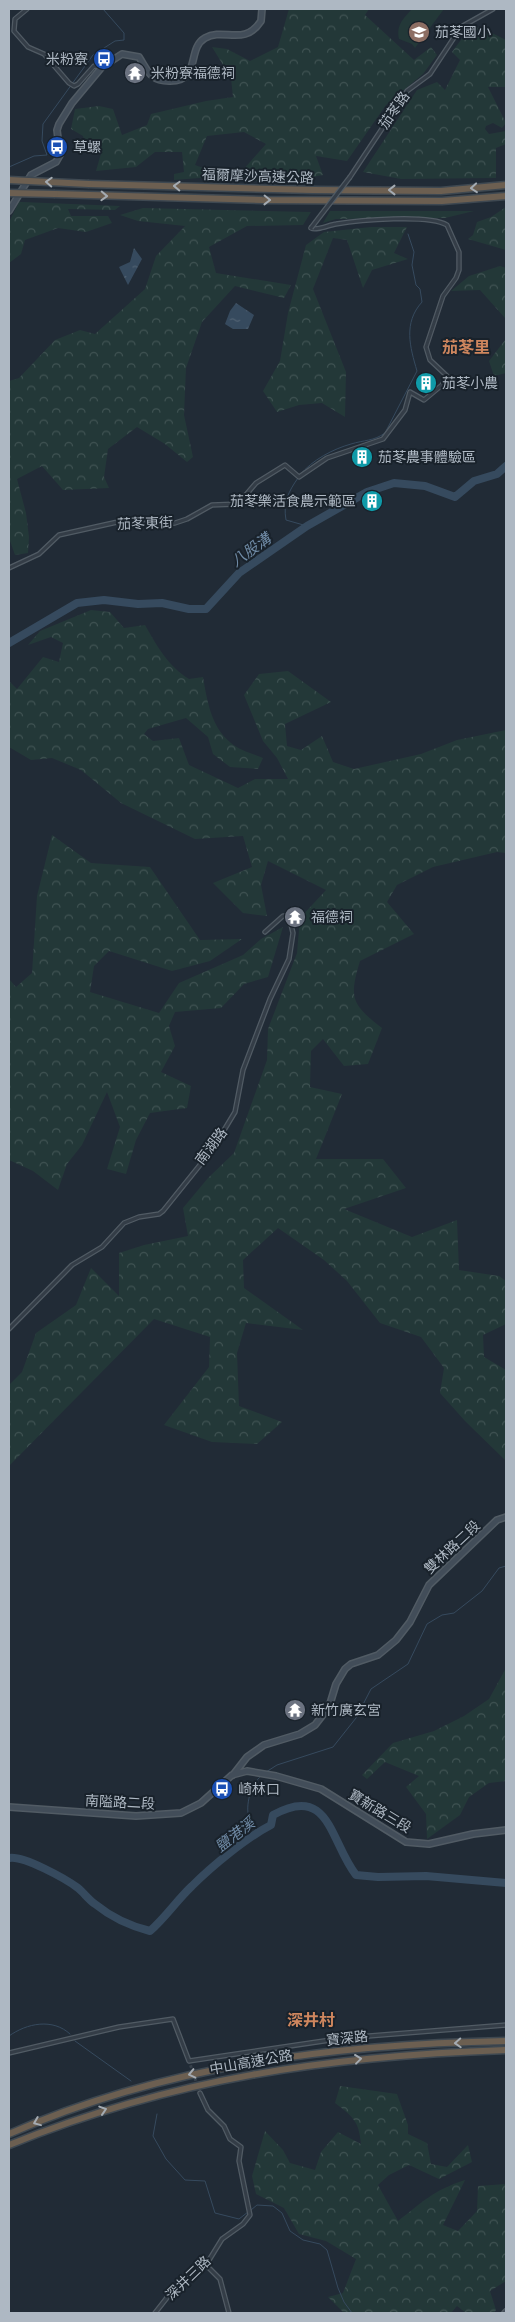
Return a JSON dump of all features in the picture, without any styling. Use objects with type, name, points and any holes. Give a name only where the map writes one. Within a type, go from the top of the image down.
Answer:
[{"type":"highway","name":"福爾摩沙高速公路","points":[[9,180],[312,190],[441,191],[506,185]]},
{"type":"highway","name":"福爾摩沙高速公路","points":[[9,193],[262,200],[442,201],[506,196]]},
{"type":"highway","name":"中山高速公路","points":[[9,2134],[50,2117],[121,2093],[224,2068],[304,2055],[392,2046],[506,2041]]},
{"type":"highway","name":"中山高速公路","points":[[9,2145],[121,2104],[211,2081],[286,2068],[389,2056],[506,2050]]},
{"type":"street","points":[[27,9],[15,19],[14,31],[28,47],[44,54],[69,83],[74,86],[94,66],[102,67]]},
{"type":"street","points":[[9,212],[31,175],[56,162],[60,155],[59,124],[72,102],[102,67],[122,54],[132,54],[139,57],[148,74],[154,79],[173,82],[182,79],[190,73],[199,44],[205,38],[248,33],[261,21],[262,9]]},
{"type":"street","name":"茄苳路","points":[[311,228],[350,177],[406,91],[430,74],[461,27],[493,9]]},
{"type":"street","name":"茄苳東街","points":[[9,568],[39,554],[54,538],[78,530],[126,520],[167,525],[187,519],[212,505],[238,504],[256,483],[285,465],[296,477],[302,476],[327,458],[383,439],[405,410],[410,392],[424,400],[442,385],[447,376],[430,360],[426,348],[444,296],[456,278],[458,270],[459,252],[447,224],[437,220],[378,220],[344,222],[316,230],[311,228]]},
{"type":"street","name":"南湖路","points":[[9,1329],[72,1265],[102,1247],[124,1224],[139,1217],[159,1214],[163,1211],[221,1136],[236,1110],[243,1070],[270,999],[289,959],[293,934],[289,916],[283,916],[264,932]]},
{"type":"street","name":"雙林路二段","points":[[232,1775],[247,1757],[264,1745],[300,1734],[315,1725],[329,1707],[336,1684],[345,1669],[351,1664],[378,1656],[385,1651],[407,1626],[429,1585],[497,1520],[506,1516]]},
{"type":"street","name":"寶新路三段","points":[[232,1775],[253,1772],[276,1776],[326,1791],[406,1842],[428,1844],[473,1834],[506,1830]]},
{"type":"street","name":"南隘路二段","points":[[9,1807],[161,1816],[192,1810],[232,1775]]},
{"type":"street","name":"寶深路","points":[[9,2053],[119,2027],[173,2019],[189,2061],[344,2038],[407,2031],[506,2025]]},
{"type":"street","name":"深井三路","points":[[155,2313],[173,2290],[206,2265],[222,2239],[243,2224],[250,2214],[239,2161],[241,2147],[230,2139],[224,2126],[208,2110],[200,2093]]},
{"type":"street","points":[[206,2265],[220,2279],[229,2313]]},
{"type":"green space","points":[[289,9],[369,9],[365,15],[414,60],[431,47],[437,55],[423,74],[386,105],[347,161],[316,156],[323,175],[287,182],[234,180],[266,144],[244,132],[207,136],[195,165],[225,176],[174,180],[174,174],[184,172],[182,152],[155,152],[136,167],[96,171],[102,150],[87,150],[83,136],[71,129],[75,109],[99,106],[113,109],[122,135],[147,125],[151,114],[206,101],[233,97],[231,78],[212,47],[227,49],[250,61],[278,47]]},
{"type":"green space","points":[[412,9],[444,9],[415,48],[412,44],[399,39],[398,34],[401,22]]},
{"type":"green space","points":[[480,27],[506,40],[506,87],[488,87],[506,123],[502,128],[493,123],[486,126],[485,129],[489,134],[506,131],[506,144],[496,148],[496,178],[401,179],[363,172],[417,90],[437,82],[445,90],[460,60],[452,52],[469,29]]},
{"type":"green space","points":[[19,202],[120,206],[115,210],[68,209],[71,216],[108,216],[112,223],[86,232],[58,228],[25,240],[21,254],[9,263],[9,222]]},
{"type":"green space","points":[[506,207],[506,250],[468,239],[473,235],[477,222],[491,217]]},
{"type":"green space","points":[[143,208],[311,212],[303,225],[247,226],[209,247],[216,273],[291,285],[284,298],[235,286],[202,322],[186,368],[184,415],[193,457],[187,462],[165,444],[137,427],[108,449],[104,477],[109,488],[63,490],[42,466],[17,479],[26,513],[29,537],[28,553],[15,555],[9,538],[9,381],[19,378],[55,340],[80,330],[95,334],[145,289],[156,256],[185,226],[138,221],[120,215]]},
{"type":"green space","points":[[330,211],[474,211],[445,218],[336,219],[323,223]]},
{"type":"green space","points":[[371,227],[407,227],[394,253],[408,259],[372,270],[363,288],[347,240],[333,238],[313,289],[346,372],[345,417],[322,403],[299,405],[277,412],[263,391],[280,361],[288,313],[306,245],[324,232]]},
{"type":"green space","points":[[500,266],[506,268],[506,373],[494,376],[489,361],[505,340],[505,318],[480,290],[451,291],[469,276]]},
{"type":"green space","points":[[91,610],[110,612],[124,628],[145,625],[159,648],[175,668],[189,679],[203,677],[214,721],[224,737],[234,745],[263,758],[258,769],[230,767],[213,754],[208,737],[186,718],[148,729],[144,734],[153,741],[179,738],[189,765],[238,788],[255,779],[288,779],[277,758],[263,741],[244,695],[259,674],[288,671],[331,702],[285,724],[287,746],[301,750],[322,736],[333,762],[354,769],[421,754],[457,740],[506,730],[506,853],[497,852],[433,867],[397,885],[387,902],[414,934],[360,961],[354,984],[355,999],[359,1006],[364,1013],[382,1028],[368,1064],[344,1066],[323,1039],[311,1051],[310,1087],[342,1094],[316,1159],[383,1159],[406,1188],[344,1209],[412,1237],[457,1220],[459,1270],[499,1276],[506,1281],[506,1324],[483,1335],[484,1357],[506,1370],[506,1461],[465,1421],[440,1393],[444,1368],[421,1337],[380,1323],[347,1281],[324,1260],[278,1228],[243,1260],[244,1288],[303,1330],[246,1323],[237,1353],[239,1406],[282,1422],[257,1444],[212,1442],[164,1425],[209,1367],[210,1337],[154,1319],[9,1466],[9,1385],[22,1372],[36,1333],[76,1305],[91,1268],[119,1296],[119,1253],[144,1245],[188,1236],[183,1208],[208,1178],[234,1153],[267,1060],[268,1029],[297,953],[300,918],[326,890],[268,861],[261,885],[267,916],[243,913],[213,883],[252,867],[243,836],[195,839],[121,803],[81,770],[52,758],[31,760],[9,747],[9,681],[17,689],[43,657],[59,662],[63,643],[51,637],[28,645],[40,631]]},
{"type":"green space","points":[[52,835],[91,863],[150,867],[200,940],[242,939],[210,961],[172,971],[109,951],[94,966],[90,992],[159,1013],[179,983],[243,955],[261,939],[283,927],[268,977],[244,984],[221,1008],[175,1012],[169,1026],[175,1046],[161,1072],[191,1086],[187,1108],[150,1113],[136,1140],[126,1174],[107,1169],[120,1127],[107,1092],[82,1145],[67,1164],[58,1190],[33,1171],[9,1160],[9,979],[16,987],[32,973],[37,896]]},
{"type":"green space","points":[[506,1668],[506,1781],[489,1783],[469,1797],[460,1815],[427,1839],[426,1814],[406,1787],[419,1776],[385,1762],[367,1779],[362,1775],[393,1743],[434,1731],[464,1716],[489,1699]]},
{"type":"green space","points":[[340,2086],[397,2094],[408,2125],[408,2134],[427,2143],[431,2164],[447,2167],[468,2145],[472,2162],[439,2179],[409,2165],[389,2175],[378,2185],[398,2221],[436,2193],[465,2180],[443,2225],[458,2231],[477,2211],[478,2186],[506,2184],[506,2281],[490,2291],[496,2310],[494,2313],[466,2313],[457,2306],[451,2313],[344,2313],[328,2297],[343,2293],[356,2259],[326,2241],[299,2234],[284,2208],[256,2194],[252,2176],[265,2131],[283,2150],[290,2163],[315,2170],[321,2152],[338,2132],[361,2144],[359,2130],[354,2120],[335,2103]]},
{"type":"water","points":[[134,248],[142,259],[128,285],[119,267],[130,262]]},
{"type":"water","points":[[236,303],[254,315],[248,329],[233,329],[225,324],[230,311]]},
{"type":"waterway","points":[[9,167],[34,156],[47,155],[42,141],[43,124],[93,55],[115,41],[124,40],[124,33],[103,9]]},
{"type":"waterway","points":[[300,475],[310,465],[330,452],[351,444],[373,439],[385,433],[417,371],[410,344],[410,327],[412,318],[422,302],[420,289],[416,285],[412,265],[414,252],[408,234]]},
{"type":"waterway","name":"八股溝","points":[[9,643],[77,603],[104,600],[138,604],[162,603],[189,609],[206,609],[239,573],[307,526],[367,492],[394,483],[425,486],[455,497],[474,481],[497,474],[506,466]]},
{"type":"waterway","points":[[298,478],[287,498],[285,508],[286,520],[307,526]]},
{"type":"waterway","points":[[266,1772],[277,1765],[333,1747],[356,1718],[371,1689],[408,1664],[427,1624],[442,1615],[454,1613],[482,1591],[499,1568],[506,1566]]},
{"type":"waterway","points":[[258,1832],[249,1818],[248,1801],[254,1784],[261,1776]]},
{"type":"waterway","name":"鹽港溪","points":[[9,1858],[24,1860],[55,1874],[78,1888],[114,1917],[150,1931],[209,1870],[240,1845],[271,1825],[273,1815],[292,1807],[306,1806],[317,1811],[326,1821],[347,1862],[356,1875],[378,1877],[426,1876],[506,1883]]},
{"type":"waterway","points":[[9,2036],[24,2028],[40,2024],[56,2026],[70,2034]]},
{"type":"waterway","points":[[75,2041],[131,2081]]},
{"type":"waterway","points":[[157,2114],[153,2136],[166,2159],[185,2180],[205,2181],[215,2213],[239,2219],[248,2212]]},
{"type":"waterway","points":[[251,2210],[257,2205],[273,2206],[282,2213],[290,2231],[303,2240],[320,2244],[327,2250],[338,2288],[344,2302],[352,2313]]},
{"type":"tunnel","points":[[189,2061],[200,2093]]},
{"type":"place","name":"茄苳國小","points":[[419,32]]},
{"type":"place","name":"米粉寮","points":[[104,59]]},
{"type":"place","name":"米粉寮福德祠","points":[[135,73]]},
{"type":"place","name":"草螺","points":[[57,147]]},
{"type":"place","name":"茄苳小農","points":[[426,383]]},
{"type":"place","name":"茄苳農事體驗區","points":[[362,457]]},
{"type":"place","name":"茄苳樂活食農示範區","points":[[372,501]]},
{"type":"place","name":"福德祠","points":[[295,917]]},
{"type":"place","name":"新竹廣玄宮","points":[[295,1710]]},
{"type":"place","name":"崎林口","points":[[222,1789]]},
{"type":"district","name":"茄苳里","points":[[466,347]]},
{"type":"district","name":"深井村","points":[[311,2020]]}]
